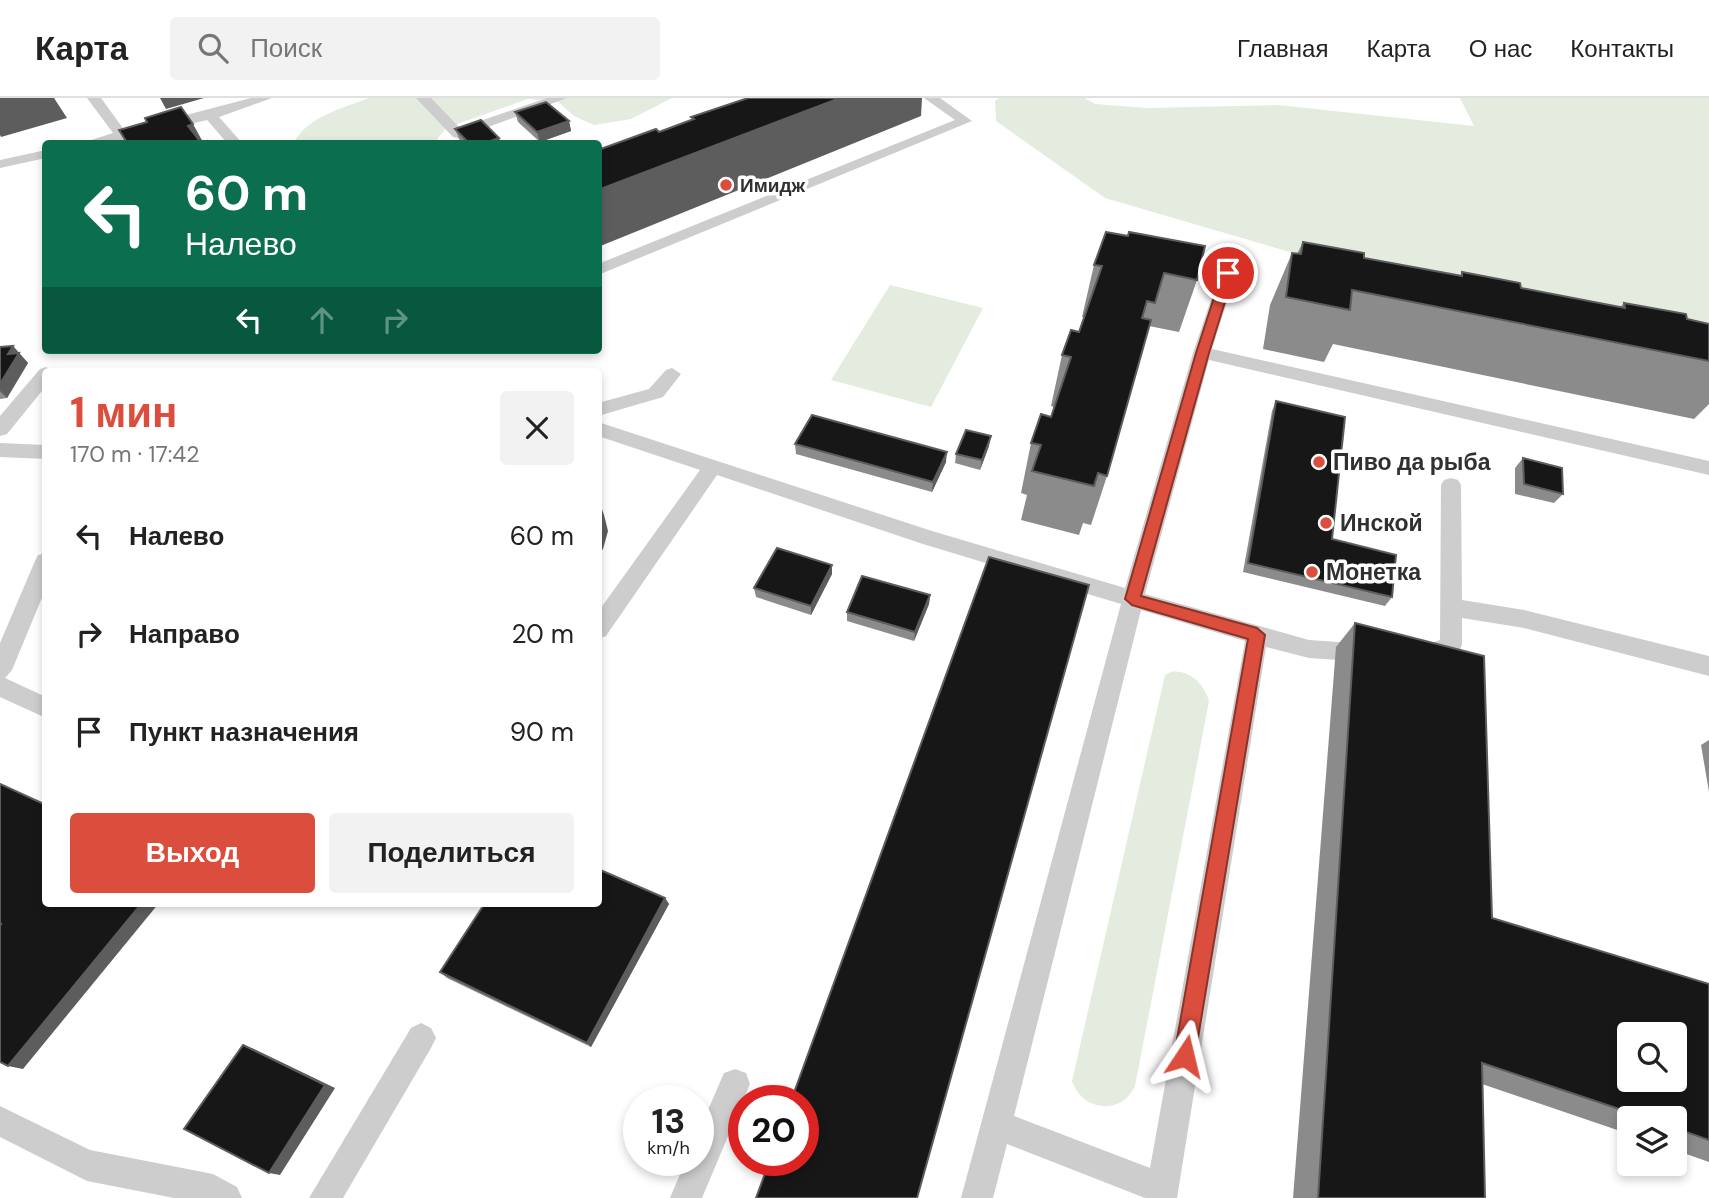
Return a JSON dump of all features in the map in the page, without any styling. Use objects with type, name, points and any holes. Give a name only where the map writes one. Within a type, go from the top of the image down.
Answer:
[{"type":"lane","points":[[94,98],[121,135]]},
{"type":"lane","points":[[102,140],[210,115],[265,98]]},
{"type":"lane","points":[[424,98],[458,134],[560,98]]},
{"type":"lane","points":[[602,269],[965,121],[931,98]]},
{"type":"lane","points":[[210,115],[232,140]]},
{"type":"lane","points":[[0,164],[42,154]]},
{"type":"lane","points":[[977,1198],[1132,599],[1202,353],[1228,273]]},
{"type":"lane","points":[[1202,353],[1709,468]]},
{"type":"lane","points":[[602,409],[656,393],[672,374]]},
{"type":"lane","points":[[0,429],[42,377]]},
{"type":"lane","points":[[602,430],[930,538],[1257,635],[1308,649],[1423,657],[1451,645],[1451,485]]},
{"type":"lane","points":[[0,450],[42,452]]},
{"type":"lane","points":[[602,624],[713,466]]},
{"type":"lane","points":[[0,670],[42,570]]},
{"type":"lane","points":[[1450,607],[1524,619],[1709,666]]},
{"type":"lane","points":[[995,1124],[1161,1193],[1257,635]]},
{"type":"lane","points":[[0,686],[42,706]]},
{"type":"lane","points":[[326,1198],[421,1038]]},
{"type":"lane","points":[[686,1198],[735,1084]]},
{"type":"lane","points":[[0,1121],[88,1165],[213,1190],[226,1198]]},
{"type":"shaded area","points":[[369,98],[672,98],[631,119],[594,125],[574,116],[558,102],[528,99],[446,128],[436,140],[296,140],[316,120]]},
{"type":"shaded area","points":[[999,98],[1085,98],[1095,104],[1147,108],[1278,105],[1474,126],[1460,98],[1709,98],[1709,361],[1420,290],[1105,198],[996,121],[995,101]]},
{"type":"shaded area","points":[[890,285],[983,308],[931,407],[831,380]]},
{"type":"shaded area","points":[[1171,672],[1190,675],[1203,689],[1209,701],[1135,1086],[1121,1102],[1102,1106],[1084,1099],[1072,1081],[1165,675]]},
{"type":"building","points":[[748,98],[840,98],[602,188],[602,149],[656,129],[659,132],[694,119],[691,117]]},
{"type":"building","points":[[546,102],[569,121],[537,132],[515,112]]},
{"type":"building","points":[[181,107],[193,124],[188,126],[199,140],[125,140],[119,130],[147,122],[145,118]]},
{"type":"building","points":[[481,120],[499,138],[466,140],[455,129]]},
{"type":"building","points":[[1106,232],[1128,236],[1129,232],[1205,246],[1197,280],[1164,273],[1155,303],[1147,301],[1142,318],[1151,320],[1107,476],[1098,473],[1094,486],[1032,471],[1041,445],[1031,443],[1041,414],[1051,417],[1071,357],[1062,355],[1071,330],[1079,332],[1102,266],[1094,265]]},
{"type":"building","points":[[1303,242],[1364,253],[1364,258],[1462,276],[1462,272],[1520,283],[1521,288],[1625,308],[1624,303],[1686,314],[1687,319],[1709,324],[1709,361],[1352,290],[1350,310],[1286,297],[1292,253],[1301,254]]},
{"type":"building","points":[[13,346],[8,354],[19,353],[0,384],[0,347]]},
{"type":"building","points":[[1276,401],[1345,417],[1332,539],[1396,555],[1392,597],[1248,563]]},
{"type":"building","points":[[812,415],[947,452],[933,482],[795,444]]},
{"type":"building","points":[[966,430],[991,436],[982,460],[956,454]]},
{"type":"building","points":[[1523,458],[1562,468],[1563,494],[1524,484]]},
{"type":"building","points":[[777,548],[832,565],[811,606],[754,588]]},
{"type":"building","points":[[989,557],[1089,585],[917,1198],[756,1198],[764,1176],[819,1176],[819,1085],[797,1085]]},
{"type":"building","points":[[862,576],[930,595],[915,632],[847,612]]},
{"type":"building","points":[[1355,623],[1484,656],[1492,918],[1709,984],[1709,1140],[1687,1132],[1687,1106],[1617,1106],[1617,1108],[1482,1063],[1485,1198],[1318,1198]]},
{"type":"building","points":[[0,784],[42,803],[42,907],[139,907],[8,1066],[0,1062]]},
{"type":"building","points":[[602,871],[665,898],[587,1043],[440,972],[482,907],[602,907]]},
{"type":"building","points":[[243,1045],[325,1085],[269,1173],[184,1129]]},
{"type":"place","name":"Имидж","points":[[726,185]]},
{"type":"place","name":"Пиво да рыба","points":[[1319,462]]},
{"type":"place","name":"Инской","points":[[1326,523]]},
{"type":"place","name":"Монетка","points":[[1312,572]]},
{"type":"route","points":[[1185,1056],[1257,635],[1132,599],[1202,353],[1228,273]]}]
